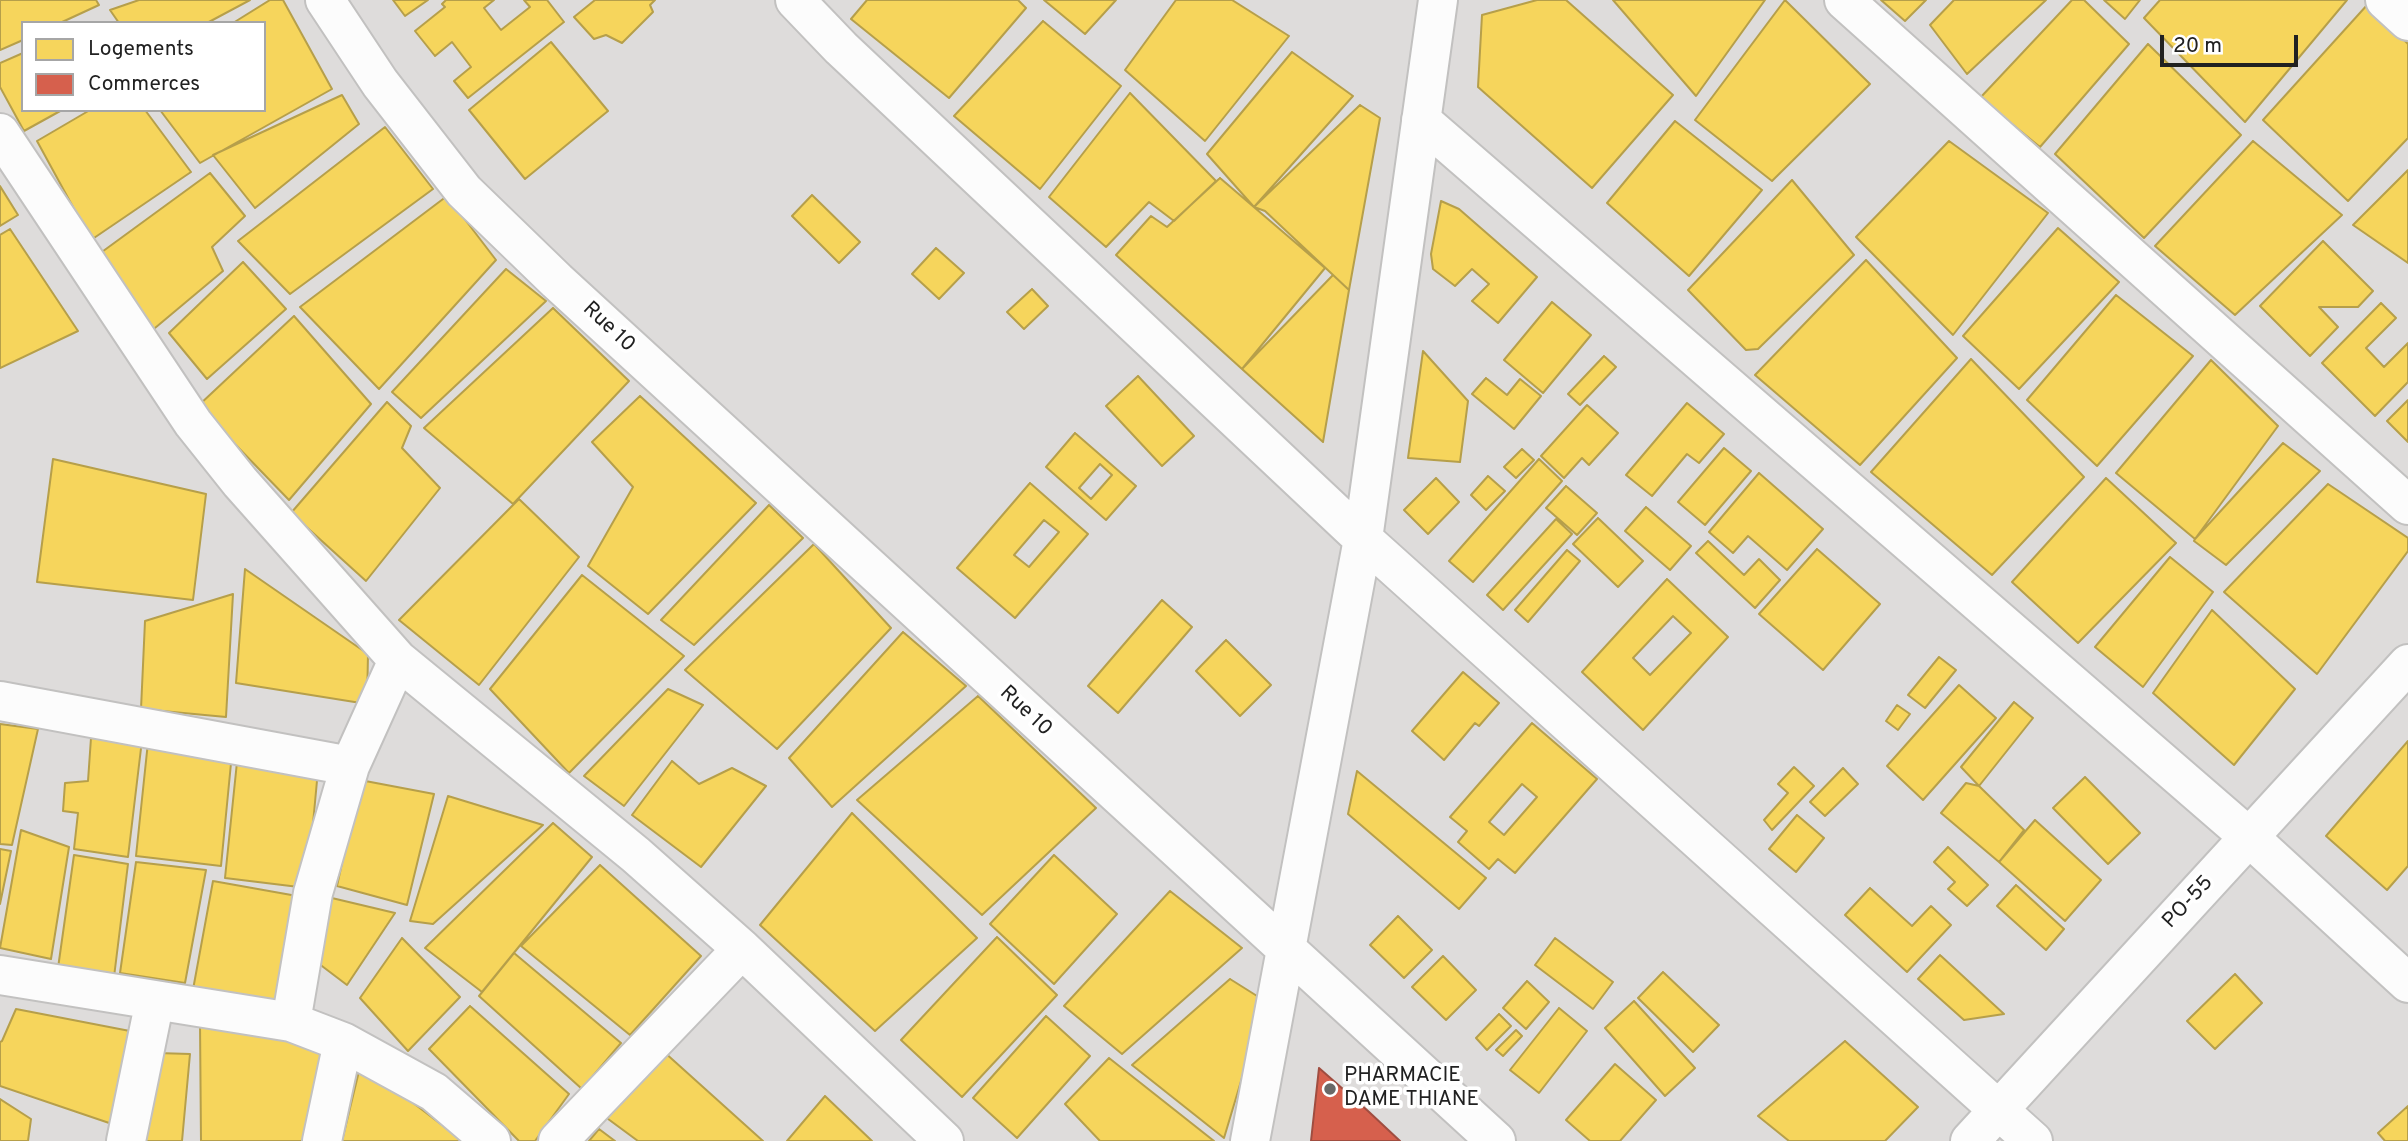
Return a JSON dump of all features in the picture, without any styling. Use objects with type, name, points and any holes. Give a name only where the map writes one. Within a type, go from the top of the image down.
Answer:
[{"type":"street","name":"Rue 10","points":[[325,0],[380,83],[464,191],[556,281],[1285,951],[1496,1141]]},
{"type":"street","points":[[795,0],[841,48],[1363,540],[2033,1141]]},
{"type":"street","points":[[1250,1141],[1363,540],[1438,0]]},
{"type":"street","points":[[1844,0],[2408,505]]},
{"type":"street","points":[[2385,0],[2408,21]]},
{"type":"street","points":[[1421,120],[2250,838],[2408,983]]},
{"type":"street","points":[[0,133],[192,423],[240,482],[398,660],[636,855],[742,949],[944,1141]]},
{"type":"street","points":[[291,1023],[313,893],[350,766],[398,660]]},
{"type":"street","name":"PO-55","points":[[1970,1141],[2408,664]]},
{"type":"street","points":[[0,701],[350,766]]},
{"type":"street","points":[[558,1141],[742,949]]},
{"type":"street","points":[[0,975],[291,1023],[343,1042],[434,1093],[491,1141]]},
{"type":"street","points":[[126,1141],[155,1000]]},
{"type":"street","points":[[322,1141],[343,1042]]},
{"type":"shaded area","points":[[0,0],[2408,0],[2408,1141],[0,1141]]},
{"type":"building: Logements","points":[[0,0],[96,0],[99,5],[64,21],[21,21],[21,41],[0,50]]},
{"type":"building: Logements","points":[[139,0],[250,0],[211,21],[118,21],[110,10]]},
{"type":"building: Logements","points":[[270,0],[283,0],[332,89],[200,163],[162,112],[266,112],[266,21],[236,21]]},
{"type":"building: Logements","points":[[393,0],[428,0],[405,16]]},
{"type":"building: Logements","points":[[446,0],[494,0],[484,8],[501,30],[530,7],[524,0],[547,0],[564,22],[468,98],[454,81],[471,67],[452,42],[435,56],[415,31],[445,7],[442,4]]},
{"type":"building: Logements","points":[[595,0],[655,0],[650,5],[653,12],[622,43],[606,35],[594,39],[574,17]]},
{"type":"building: Logements","points":[[867,0],[1018,0],[1026,8],[949,98],[851,19]]},
{"type":"building: Logements","points":[[1044,0],[1116,0],[1085,34]]},
{"type":"building: Logements","points":[[1176,0],[1232,0],[1289,36],[1205,141],[1125,70]]},
{"type":"building: Logements","points":[[1537,0],[1566,0],[1673,95],[1592,188],[1478,87],[1482,15]]},
{"type":"building: Logements","points":[[1613,0],[1765,0],[1696,96]]},
{"type":"building: Logements","points":[[1785,0],[1870,84],[1772,181],[1695,120]]},
{"type":"building: Logements","points":[[1881,0],[1926,0],[1905,21]]},
{"type":"building: Logements","points":[[1954,0],[2046,0],[1967,74],[1930,25]]},
{"type":"building: Logements","points":[[2072,0],[2084,0],[2129,44],[2040,147],[1980,98]]},
{"type":"building: Logements","points":[[2104,0],[2140,0],[2125,19]]},
{"type":"building: Logements","points":[[2160,0],[2347,0],[2245,122],[2144,18]]},
{"type":"building: Logements","points":[[2368,4],[2408,44],[2408,138],[2348,201],[2263,120]]},
{"type":"building: Logements","points":[[1043,21],[1121,86],[1040,189],[954,116]]},
{"type":"building: Logements","points":[[551,42],[608,111],[525,179],[469,110]]},
{"type":"building: Logements","points":[[2148,44],[2241,135],[2144,238],[2055,154]]},
{"type":"building: Logements","points":[[1292,52],[1353,96],[1254,207],[1207,154]]},
{"type":"building: Logements","points":[[21,54],[21,112],[58,112],[24,131],[0,87],[0,63]]},
{"type":"building: Logements","points":[[1130,93],[1216,181],[1174,221],[1149,202],[1106,247],[1049,197]]},
{"type":"building: Logements","points":[[342,95],[359,124],[255,208],[213,155]]},
{"type":"building: Logements","points":[[1360,105],[1380,118],[1349,290],[1265,211],[1254,207]]},
{"type":"building: Logements","points":[[87,112],[146,112],[191,172],[91,240],[37,141]]},
{"type":"building: Logements","points":[[1675,121],[1762,190],[1689,276],[1607,203]]},
{"type":"building: Logements","points":[[385,127],[433,189],[290,294],[238,241]]},
{"type":"building: Logements","points":[[1949,141],[2048,213],[1953,335],[1856,237]]},
{"type":"building: Logements","points":[[2253,141],[2342,215],[2235,315],[2155,246]]},
{"type":"building: Logements","points":[[2408,170],[2408,263],[2353,225]]},
{"type":"building: Logements","points":[[210,173],[245,216],[212,247],[223,271],[149,333],[95,257]]},
{"type":"building: Logements","points":[[1220,178],[1325,268],[1242,369],[1116,255],[1151,216],[1167,227]]},
{"type":"building: Logements","points":[[1792,180],[1854,255],[1758,349],[1746,350],[1688,290]]},
{"type":"building: Logements","points":[[0,186],[18,215],[0,226]]},
{"type":"building: Logements","points":[[812,195],[860,242],[839,263],[792,216]]},
{"type":"building: Logements","points":[[447,196],[496,260],[379,389],[300,307]]},
{"type":"building: Logements","points":[[1441,201],[1459,209],[1537,277],[1498,323],[1472,301],[1489,284],[1472,269],[1455,286],[1433,269],[1431,254]]},
{"type":"building: Logements","points":[[2058,228],[2119,282],[2019,389],[1963,336]]},
{"type":"building: Logements","points":[[10,229],[78,331],[0,368],[0,235]]},
{"type":"building: Logements","points":[[2323,241],[2373,291],[2358,307],[2319,307],[2338,327],[2310,356],[2260,306]]},
{"type":"building: Logements","points":[[936,248],[964,273],[939,299],[912,274]]},
{"type":"building: Logements","points":[[1866,260],[1957,358],[1860,465],[1755,375]]},
{"type":"building: Logements","points":[[243,262],[286,309],[207,379],[169,333]]},
{"type":"building: Logements","points":[[506,269],[546,301],[421,418],[392,392]]},
{"type":"building: Logements","points":[[1333,275],[1349,290],[1323,442],[1242,369]]},
{"type":"building: Logements","points":[[1032,289],[1048,306],[1024,329],[1007,312]]},
{"type":"building: Logements","points":[[2116,295],[2193,356],[2097,466],[2027,400]]},
{"type":"building: Logements","points":[[1552,302],[1591,335],[1543,393],[1504,360]]},
{"type":"building: Logements","points":[[2381,303],[2396,318],[2366,348],[2384,367],[2408,343],[2408,382],[2375,416],[2322,363]]},
{"type":"building: Logements","points":[[553,308],[629,381],[513,504],[424,428]]},
{"type":"building: Logements","points":[[294,316],[371,404],[289,500],[198,406]]},
{"type":"building: Logements","points":[[1423,351],[1468,401],[1460,462],[1408,458]]},
{"type":"building: Logements","points":[[1604,356],[1616,367],[1580,405],[1568,394]]},
{"type":"building: Logements","points":[[1971,359],[2084,477],[1992,575],[1871,472]]},
{"type":"building: Logements","points":[[2211,360],[2278,426],[2195,539],[2116,473]]},
{"type":"building: Logements","points":[[1138,376],[1194,436],[1162,466],[1106,406]]},
{"type":"building: Logements","points":[[1486,378],[1507,395],[1520,379],[1541,396],[1514,429],[1472,394]]},
{"type":"building: Logements","points":[[640,396],[756,503],[648,614],[588,566],[633,487],[592,442]]},
{"type":"building: Logements","points":[[2408,400],[2408,442],[2387,421]]},
{"type":"building: Logements","points":[[387,402],[411,426],[402,448],[440,488],[366,581],[291,513]]},
{"type":"building: Logements","points":[[1687,403],[1724,434],[1699,463],[1687,454],[1652,496],[1626,475]]},
{"type":"building: Logements","points":[[1587,405],[1618,433],[1589,465],[1582,458],[1564,478],[1541,456]]},
{"type":"building: Logements","points":[[1075,433],[1136,486],[1106,520],[1046,467]],"holes":[[[1100,464],[1112,475],[1091,499],[1079,488]]]},
{"type":"building: Logements","points":[[2283,443],[2320,471],[2226,565],[2194,541]]},
{"type":"building: Logements","points":[[1724,448],[1751,471],[1705,525],[1678,502]]},
{"type":"building: Logements","points":[[1522,449],[1534,460],[1516,478],[1504,467]]},
{"type":"building: Logements","points":[[53,459],[206,494],[193,600],[37,582]]},
{"type":"building: Logements","points":[[1539,459],[1562,481],[1473,582],[1449,561]]},
{"type":"building: Logements","points":[[1759,473],[1823,529],[1787,570],[1748,536],[1733,553],[1709,532]]},
{"type":"building: Logements","points":[[1488,476],[1505,491],[1486,510],[1471,495]]},
{"type":"building: Logements","points":[[1436,478],[1459,502],[1428,534],[1404,510]]},
{"type":"building: Logements","points":[[2106,478],[2176,543],[2078,643],[2012,582]]},
{"type":"building: Logements","points":[[1030,483],[1088,534],[1015,618],[957,568]],"holes":[[[1044,520],[1059,532],[1029,567],[1014,555]]]},
{"type":"building: Logements","points":[[2328,484],[2408,538],[2408,551],[2317,674],[2224,592]]},
{"type":"building: Logements","points":[[1566,486],[1597,513],[1577,535],[1546,508]]},
{"type":"building: Logements","points":[[519,499],[579,557],[479,685],[399,620]]},
{"type":"building: Logements","points":[[769,505],[803,538],[694,645],[661,620]]},
{"type":"building: Logements","points":[[1646,507],[1691,546],[1670,570],[1625,531]]},
{"type":"building: Logements","points":[[1598,518],[1643,561],[1618,587],[1573,544]]},
{"type":"building: Logements","points":[[1556,519],[1572,534],[1503,610],[1487,595]]},
{"type":"building: Logements","points":[[1708,541],[1744,575],[1759,559],[1780,580],[1755,608],[1696,553]]},
{"type":"building: Logements","points":[[814,544],[891,628],[777,749],[685,670]]},
{"type":"building: Logements","points":[[1817,549],[1880,604],[1823,670],[1759,614]]},
{"type":"building: Logements","points":[[1567,550],[1580,561],[1528,622],[1515,610]]},
{"type":"building: Logements","points":[[2170,557],[2213,592],[2143,687],[2095,647]]},
{"type":"building: Logements","points":[[245,569],[368,654],[367,704],[236,683]]},
{"type":"building: Logements","points":[[582,575],[684,656],[569,773],[490,689]]},
{"type":"building: Logements","points":[[1667,579],[1728,637],[1643,730],[1582,672]],"holes":[[[1673,616],[1691,633],[1650,675],[1633,658]]]},
{"type":"building: Logements","points":[[233,594],[226,717],[141,709],[145,621]]},
{"type":"building: Logements","points":[[1162,600],[1192,627],[1118,713],[1088,686]]},
{"type":"building: Logements","points":[[2212,610],[2295,689],[2234,765],[2153,693]]},
{"type":"building: Logements","points":[[903,632],[966,686],[832,807],[789,758]]},
{"type":"building: Logements","points":[[1226,640],[1271,685],[1240,716],[1196,671]]},
{"type":"building: Logements","points":[[1939,657],[1956,670],[1925,708],[1908,695]]},
{"type":"building: Logements","points":[[1463,672],[1499,703],[1479,726],[1475,723],[1444,760],[1412,731]]},
{"type":"building: Logements","points":[[1959,685],[1996,718],[1923,800],[1887,766]]},
{"type":"building: Logements","points":[[668,689],[703,705],[624,806],[584,776]]},
{"type":"building: Logements","points":[[978,696],[1096,808],[982,915],[857,800]]},
{"type":"building: Logements","points":[[2014,702],[2033,718],[1979,786],[1961,767]]},
{"type":"building: Logements","points":[[1897,705],[1910,714],[1898,730],[1886,721]]},
{"type":"building: Logements","points":[[1532,723],[1597,779],[1515,873],[1498,859],[1489,869],[1458,842],[1467,831],[1450,817]],"holes":[[[1522,784],[1537,797],[1504,835],[1489,822]]]},
{"type":"building: Logements","points":[[0,724],[38,729],[12,845],[0,844]]},
{"type":"building: Logements","points":[[91,738],[142,740],[128,857],[74,849],[78,813],[63,811],[65,783],[88,781]]},
{"type":"building: Logements","points":[[2408,741],[2408,866],[2387,890],[2326,836]]},
{"type":"building: Logements","points":[[148,742],[232,753],[221,866],[136,856]]},
{"type":"building: Logements","points":[[672,761],[699,784],[732,768],[766,786],[701,867],[632,815]]},
{"type":"building: Logements","points":[[237,762],[318,770],[307,888],[225,878]]},
{"type":"building: Logements","points":[[1794,767],[1814,786],[1772,830],[1764,820],[1788,793],[1778,784]]},
{"type":"building: Logements","points":[[1843,768],[1858,784],[1825,816],[1810,802]]},
{"type":"building: Logements","points":[[1357,771],[1486,878],[1459,909],[1348,814]]},
{"type":"building: Logements","points":[[2085,777],[2140,833],[2108,864],[2053,808]]},
{"type":"building: Logements","points":[[360,780],[434,794],[407,905],[337,886]]},
{"type":"building: Logements","points":[[1966,783],[1979,786],[2024,830],[1999,862],[1941,813]]},
{"type":"building: Logements","points":[[448,796],[543,825],[433,924],[410,921]]},
{"type":"building: Logements","points":[[852,813],[977,938],[875,1031],[760,925]]},
{"type":"building: Logements","points":[[1797,815],[1824,838],[1796,872],[1769,849]]},
{"type":"building: Logements","points":[[2035,820],[2101,880],[2065,921],[1999,862]]},
{"type":"building: Logements","points":[[553,823],[592,857],[482,992],[425,948]]},
{"type":"building: Logements","points":[[21,830],[69,847],[51,959],[0,948]]},
{"type":"building: Logements","points":[[1948,847],[1988,885],[1967,906],[1948,889],[1955,882],[1934,862]]},
{"type":"building: Logements","points":[[0,849],[11,851],[0,904]]},
{"type":"building: Logements","points":[[74,855],[128,864],[114,977],[58,968]]},
{"type":"building: Logements","points":[[1054,855],[1117,914],[1054,984],[990,924]]},
{"type":"building: Logements","points":[[136,862],[206,870],[185,983],[120,973]]},
{"type":"building: Logements","points":[[600,865],[701,956],[630,1035],[521,946]]},
{"type":"building: Logements","points":[[213,881],[297,896],[285,1010],[192,995]]},
{"type":"building: Logements","points":[[2016,885],[2064,929],[2046,950],[1997,906]]},
{"type":"building: Logements","points":[[1870,888],[1912,926],[1931,906],[1951,925],[1907,972],[1845,915]]},
{"type":"building: Logements","points":[[1170,891],[1242,948],[1122,1054],[1064,1006]]},
{"type":"building: Logements","points":[[315,894],[395,913],[347,985],[314,960]]},
{"type":"building: Logements","points":[[1398,916],[1432,950],[1404,978],[1370,945]]},
{"type":"building: Logements","points":[[997,937],[1057,995],[962,1097],[901,1040]]},
{"type":"building: Logements","points":[[402,938],[460,997],[408,1051],[360,998]]},
{"type":"building: Logements","points":[[1555,938],[1613,982],[1593,1009],[1535,965]]},
{"type":"building: Logements","points":[[514,953],[621,1043],[582,1089],[479,996]]},
{"type":"building: Logements","points":[[1940,955],[2004,1014],[1964,1020],[1918,979]]},
{"type":"building: Logements","points":[[1443,956],[1476,990],[1446,1020],[1412,987]]},
{"type":"building: Logements","points":[[1663,972],[1719,1025],[1693,1052],[1638,998]]},
{"type":"building: Logements","points":[[2235,974],[2262,1003],[2215,1049],[2187,1021]]},
{"type":"building: Logements","points":[[1230,979],[1265,1001],[1224,1138],[1132,1065]]},
{"type":"building: Logements","points":[[1527,981],[1549,1002],[1526,1029],[1503,1008]]},
{"type":"building: Logements","points":[[1634,1001],[1695,1068],[1665,1096],[1605,1028]]},
{"type":"building: Logements","points":[[470,1006],[569,1094],[535,1141],[519,1141],[429,1049]]},
{"type":"building: Logements","points":[[1559,1008],[1587,1031],[1539,1093],[1510,1070]]},
{"type":"building: Logements","points":[[16,1009],[135,1032],[118,1126],[0,1086],[0,1042]]},
{"type":"building: Logements","points":[[1499,1014],[1511,1026],[1487,1050],[1476,1038]]},
{"type":"building: Logements","points":[[1046,1016],[1090,1056],[1017,1138],[973,1098]]},
{"type":"building: Logements","points":[[200,1022],[327,1047],[312,1141],[201,1141]]},
{"type":"building: Logements","points":[[1516,1030],[1522,1036],[1503,1056],[1496,1050]]},
{"type":"building: Logements","points":[[1845,1041],[1918,1107],[1885,1141],[1789,1141],[1758,1116]]},
{"type":"building: Logements","points":[[663,1051],[763,1141],[638,1141],[600,1113]]},
{"type":"building: Logements","points":[[157,1053],[190,1054],[182,1141],[141,1141]]},
{"type":"building: Logements","points":[[1109,1058],[1214,1141],[1100,1141],[1065,1104]]},
{"type":"building: Logements","points":[[361,1063],[463,1141],[342,1141]]},
{"type":"building: Logements","points":[[1615,1064],[1656,1100],[1620,1141],[1590,1141],[1566,1120]]},
{"type":"building: Logements","points":[[825,1096],[872,1141],[787,1141]]},
{"type":"building: Logements","points":[[0,1099],[31,1119],[28,1141],[0,1141]]},
{"type":"building: Logements","points":[[2408,1106],[2408,1141],[2385,1141],[2378,1133]]},
{"type":"building: Logements","points":[[599,1129],[615,1141],[589,1141]]},
{"type":"building: Commerces","name":"PHARMACIE DAME THIANE","points":[[1319,1068],[1368,1111],[1400,1141],[1311,1141]]},
{"type":"place","name":"PHARMACIE DAME THIANE","points":[[1330,1089]]}]
